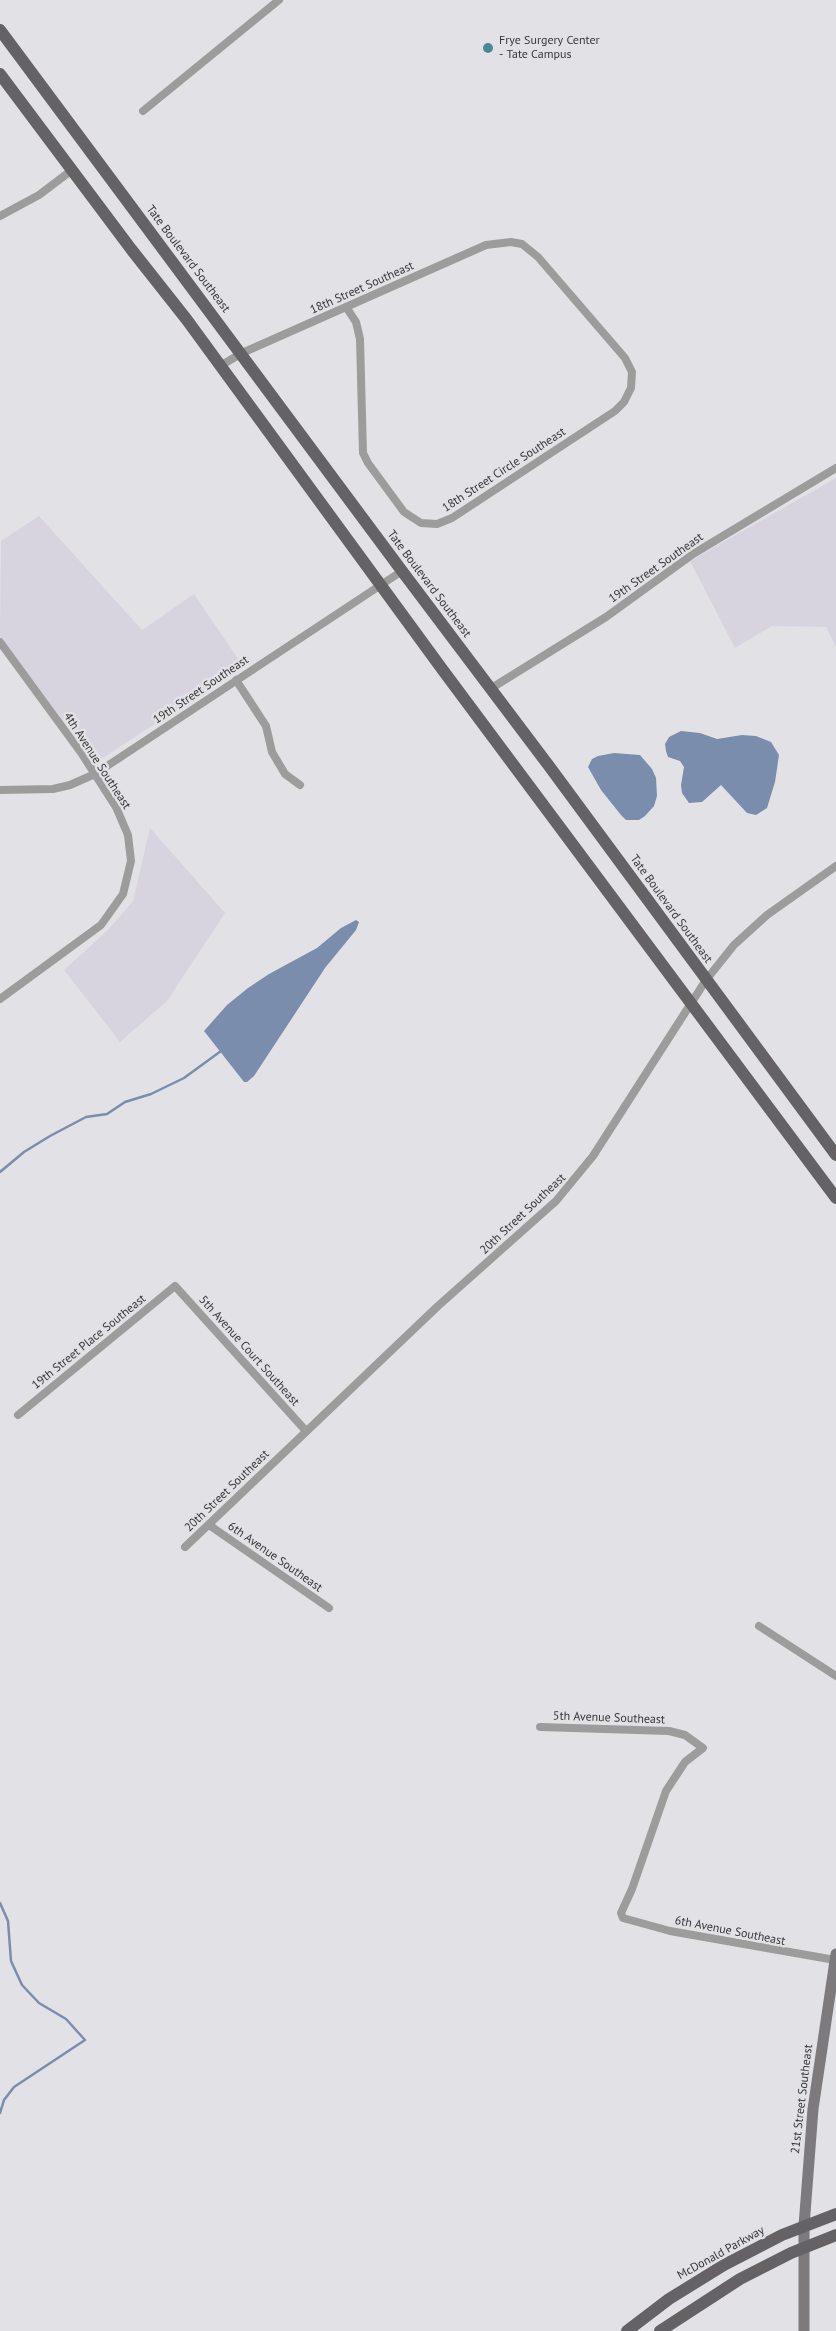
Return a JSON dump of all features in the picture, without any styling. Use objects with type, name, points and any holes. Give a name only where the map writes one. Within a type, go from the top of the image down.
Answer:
[{"type":"main road","name":"Tate Boulevard Southeast","points":[[0,30],[242,353],[836,1155]]},
{"type":"main road","points":[[0,74],[220,366],[691,1005],[836,1198]]},
{"type":"main road","name":"McDonald Parkway","points":[[627,2331],[693,2283],[759,2246],[836,2214]]},
{"type":"main road","points":[[660,2331],[740,2279],[804,2248],[836,2235]]},
{"type":"street","points":[[143,111],[279,0]]},
{"type":"street","points":[[0,216],[39,195],[72,170]]},
{"type":"street","name":"18th Street Southeast","points":[[220,366],[242,353],[486,245],[501,241],[516,243]]},
{"type":"street","name":"18th Street Circle Southeast","points":[[346,307],[356,322],[360,339],[362,448],[365,458],[408,516],[427,525],[442,523],[615,410],[624,402],[631,388],[632,372],[626,358],[538,257],[516,243]]},
{"type":"street","name":"19th Street Southeast","points":[[490,689],[606,617],[693,554],[836,468]]},
{"type":"street","name":"19th Street Southeast","points":[[0,790],[54,789],[70,785],[95,774],[402,571]]},
{"type":"street","name":"4th Avenue Southeast","points":[[0,642],[95,774],[116,807],[128,835],[130,861],[123,894],[109,915],[92,933],[0,998]]},
{"type":"street","points":[[236,680],[266,726],[272,752],[285,774],[300,785]]},
{"type":"street","name":"20th Street Southeast","points":[[185,1547],[438,1306],[568,1189],[593,1156],[706,980],[734,945],[752,927],[836,866]]},
{"type":"street","name":"5th Avenue Court Southeast","points":[[175,1286],[306,1431]]},
{"type":"street","name":"19th Street Place Southeast","points":[[18,1416],[175,1286]]},
{"type":"street","name":"6th Avenue Southeast","points":[[209,1524],[329,1608]]},
{"type":"street","points":[[759,1626],[836,1676]]},
{"type":"street","name":"5th Avenue Southeast","points":[[540,1727],[669,1731],[685,1735],[703,1748],[685,1762],[666,1791],[621,1913],[623,1918]]},
{"type":"street","name":"6th Avenue Southeast","points":[[623,1918],[626,1921],[670,1931],[835,1957]]},
{"type":"street","name":"21st Street Southeast","points":[[804,2331],[804,2226],[813,2109],[835,1957]]},
{"type":"shaded area","points":[[836,478],[836,647],[826,627],[772,626],[735,648],[690,561]]},
{"type":"shaded area","points":[[39,516],[142,630],[194,594],[243,666],[95,763],[0,636],[1,541]]},
{"type":"shaded area","points":[[150,828],[225,913],[167,1001],[120,1042],[64,970],[108,930],[133,901]]},
{"type":"water","points":[[681,731],[700,733],[717,739],[742,735],[756,736],[771,742],[779,755],[775,782],[767,808],[756,815],[747,813],[721,785],[702,802],[689,803],[682,793],[681,785],[684,767],[680,761],[668,757],[665,744],[669,737]]},
{"type":"water","points":[[614,753],[640,755],[652,769],[656,778],[657,796],[654,806],[639,820],[626,820],[621,815],[601,790],[588,767],[592,759]]},
{"type":"water","points":[[356,920],[359,922],[356,930],[325,968],[254,1076],[247,1082],[244,1082],[204,1031],[227,1005],[248,988],[269,974],[317,948],[341,928]]},
{"type":"waterway","points":[[0,1172],[24,1152],[50,1136],[86,1117],[107,1114],[125,1102],[151,1094],[184,1078],[221,1051]]},
{"type":"waterway","points":[[0,1903],[8,1921],[11,1961],[22,1985],[39,2003],[66,2019],[85,2040],[14,2087],[4,2100],[0,2113]]},
{"type":"place","name":"Frye Surgery Center - Tate Campus","points":[[488,48]]}]
